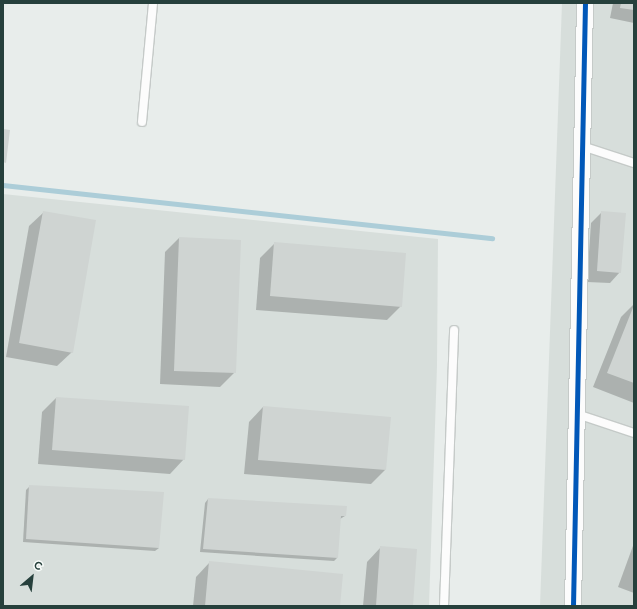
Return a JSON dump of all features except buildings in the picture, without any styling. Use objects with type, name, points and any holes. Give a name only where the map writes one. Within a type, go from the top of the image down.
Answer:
[{"type":"street","points":[[573,606],[585,3]]},
{"type":"lane","points":[[142,122],[153,3]]},
{"type":"lane","points":[[582,146],[634,163]]},
{"type":"lane","points":[[444,606],[454,330]]},
{"type":"lane","points":[[577,414],[634,433]]},
{"type":"shaded area","points":[[562,3],[634,3],[634,606],[540,606]]},
{"type":"shaded area","points":[[3,194],[438,239],[437,366],[429,606],[3,606]]},
{"type":"waterway","points":[[3,185],[492,238]]},
{"type":"cycle path","points":[[573,606],[585,3]]}]
